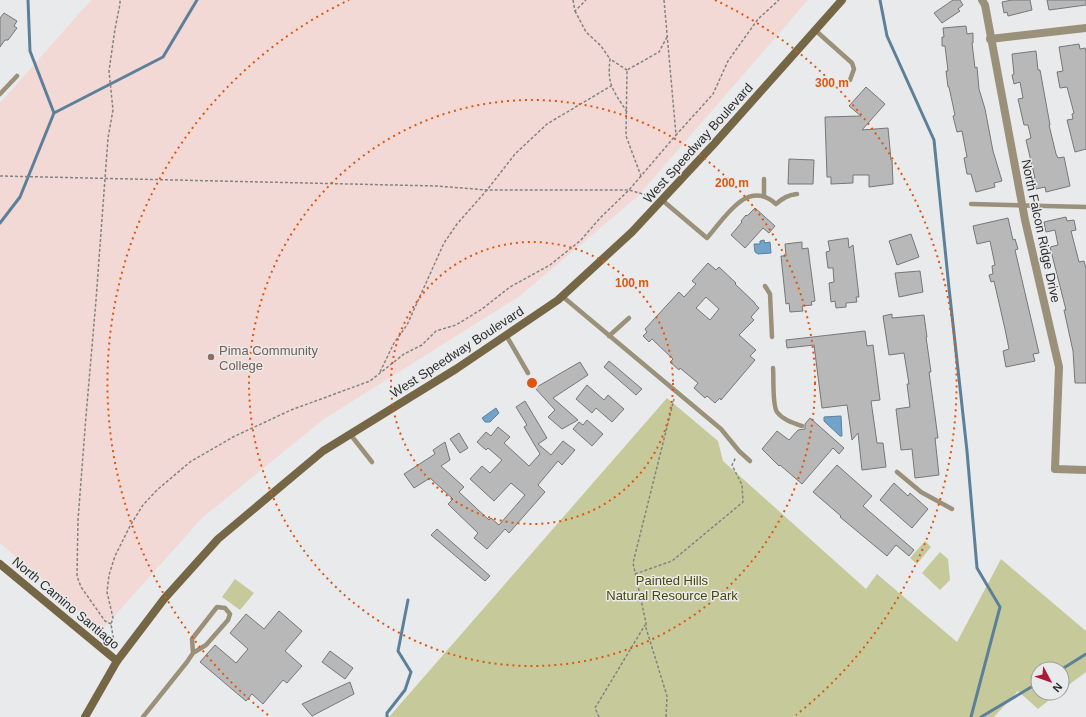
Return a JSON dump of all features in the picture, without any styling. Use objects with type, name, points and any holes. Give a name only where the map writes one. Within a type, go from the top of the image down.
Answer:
[{"type":"main road","name":"West Speedway Boulevard","points":[[85,717],[117,661],[164,599],[218,539],[322,451],[456,369],[562,296],[632,232],[713,145],[842,0]]},
{"type":"main road","name":"North Camino Santiago","points":[[0,564],[117,661]]},
{"type":"street","name":"North Falcon Ridge Drive","points":[[982,0],[985,5],[990,39],[1022,205],[1059,367],[1056,468],[1086,470]]},
{"type":"street","points":[[990,39],[1086,28]]},
{"type":"lane","points":[[816,30],[852,63],[854,69],[850,80]]},
{"type":"lane","points":[[0,94],[17,76]]},
{"type":"lane","points":[[764,179],[764,196]]},
{"type":"lane","points":[[662,200],[707,238],[739,201],[749,196],[764,196],[776,204],[790,194],[797,194]]},
{"type":"lane","points":[[971,204],[1086,207]]},
{"type":"lane","points":[[765,286],[770,294],[772,337]]},
{"type":"lane","points":[[562,296],[721,429],[739,451],[750,461]]},
{"type":"lane","points":[[609,336],[629,318]]},
{"type":"lane","points":[[506,336],[528,373]]},
{"type":"lane","points":[[773,368],[776,411],[786,420],[802,426]]},
{"type":"lane","points":[[350,434],[372,462]]},
{"type":"lane","points":[[898,472],[922,492],[952,509]]},
{"type":"lane","points":[[143,717],[187,662],[192,653],[192,639],[217,607],[225,608],[230,614],[228,620],[206,645],[192,653]]},
{"type":"path","points":[[111,624],[104,621],[81,587],[77,576],[78,520],[108,138],[113,110],[109,70],[120,0]]},
{"type":"path","points":[[572,0],[575,11],[586,32],[601,46],[610,59],[627,70]]},
{"type":"path","points":[[575,11],[586,0]]},
{"type":"path","points":[[664,0],[676,135]]},
{"type":"path","points":[[117,661],[111,624],[113,618],[107,592],[109,575],[115,556],[130,526],[143,505],[157,490],[190,462],[233,438],[291,410],[370,380],[404,354],[422,345],[436,331],[456,325],[482,309],[510,287],[550,265],[581,240],[600,218],[629,190],[713,94],[728,61],[758,19],[779,0]]},
{"type":"path","points":[[627,70],[660,52],[667,37]]},
{"type":"path","points":[[610,59],[609,71],[611,86],[627,112]]},
{"type":"path","points":[[627,70],[626,136],[641,176]]},
{"type":"path","points":[[380,373],[394,343],[407,325],[444,243],[457,224],[515,154],[547,124],[611,86]]},
{"type":"path","points":[[0,176],[437,186],[486,190],[629,190],[662,200]]},
{"type":"path","points":[[666,717],[667,696],[646,628],[632,563],[675,391]]},
{"type":"path","points":[[635,574],[672,561],[744,502],[742,485],[732,465],[739,451]]},
{"type":"path","points":[[599,717],[595,708],[646,623]]},
{"type":"shaded area","name":"Pima Community College","points":[[91,0],[808,0],[638,196],[520,296],[324,419],[202,518],[101,631],[0,543],[0,103]]},
{"type":"green space","name":"Painted Hills Natural Resource Park","points":[[667,398],[718,441],[723,461],[866,589],[877,574],[957,642],[1001,559],[1086,631],[1086,672],[1070,684],[1070,661],[1030,661],[1030,701],[1048,701],[1038,709],[1018,691],[994,717],[389,717]]},
{"type":"green space","points":[[925,541],[931,547],[917,564],[910,558]]},
{"type":"green space","points":[[940,552],[948,559],[950,580],[940,590],[922,573]]},
{"type":"green space","points":[[235,579],[254,593],[240,610],[222,597]]},
{"type":"water","points":[[764,240],[765,243],[770,242],[771,253],[758,254],[755,252],[754,244],[760,244],[760,241]]},
{"type":"water","points":[[496,408],[499,413],[490,422],[485,422],[482,418]]},
{"type":"water","points":[[841,416],[842,436],[840,436],[824,421],[824,417]]},
{"type":"building","points":[[953,0],[960,0],[963,5],[958,9],[960,11],[942,23],[934,13]]},
{"type":"building","points":[[1012,0],[1030,0],[1032,10],[1008,16],[1007,12],[1004,13],[1002,2]]},
{"type":"building","points":[[1047,0],[1086,0],[1086,5],[1049,10]]},
{"type":"building","points":[[4,13],[17,21],[14,26],[17,28],[8,40],[5,40],[0,47],[0,18]]},
{"type":"building","points":[[966,26],[967,34],[973,33],[972,43],[975,68],[977,67],[979,89],[985,109],[993,151],[1002,181],[994,183],[995,187],[976,192],[971,174],[967,174],[964,158],[967,157],[962,131],[957,132],[953,116],[955,115],[948,87],[945,46],[942,46],[942,37],[944,37],[943,28]]},
{"type":"building","points":[[1079,44],[1080,49],[1085,48],[1086,52],[1086,149],[1075,152],[1067,120],[1073,119],[1072,114],[1074,113],[1067,87],[1060,88],[1057,72],[1063,71],[1059,47]]},
{"type":"building","points":[[1036,51],[1038,70],[1040,70],[1049,125],[1056,154],[1058,158],[1064,157],[1070,186],[1046,192],[1045,187],[1036,189],[1033,178],[1035,178],[1026,140],[1031,138],[1028,125],[1024,125],[1018,99],[1023,98],[1020,82],[1014,84],[1012,75],[1014,74],[1012,54]]},
{"type":"building","points":[[866,87],[885,104],[862,130],[888,128],[893,184],[869,187],[869,175],[853,175],[853,183],[831,184],[831,177],[827,177],[825,117],[861,116],[849,106]]},
{"type":"building","points":[[789,159],[814,160],[813,184],[788,184]]},
{"type":"building","points":[[755,208],[775,226],[769,233],[763,228],[745,248],[731,235],[746,215],[747,216]]},
{"type":"building","points":[[1066,217],[1067,221],[1074,220],[1076,230],[1071,231],[1079,262],[1084,261],[1086,269],[1086,383],[1075,383],[1073,351],[1064,310],[1066,310],[1050,247],[1058,245],[1055,230],[1046,232],[1044,222]]},
{"type":"building","points":[[1008,218],[1013,240],[1015,239],[1018,249],[1015,250],[1039,353],[1033,354],[1035,361],[1006,367],[1003,351],[1009,349],[994,281],[991,282],[989,275],[993,274],[992,266],[995,265],[990,241],[977,244],[973,226]]},
{"type":"building","points":[[911,234],[919,257],[897,265],[889,241]]},
{"type":"building","points":[[848,238],[849,248],[853,245],[859,297],[856,297],[857,302],[846,303],[846,307],[836,308],[835,301],[831,302],[829,283],[834,282],[833,268],[828,268],[826,252],[830,251],[828,241]]},
{"type":"building","points":[[802,242],[802,249],[808,248],[815,301],[811,302],[812,305],[802,306],[803,311],[790,312],[789,303],[786,304],[781,256],[786,256],[785,244]]},
{"type":"building","points":[[708,263],[716,270],[719,267],[759,308],[751,317],[754,320],[739,335],[756,350],[750,356],[755,360],[721,400],[720,398],[715,403],[707,396],[705,398],[694,388],[698,383],[670,362],[673,359],[652,339],[649,342],[643,336],[647,332],[645,329],[679,292],[684,297],[696,284],[692,281]],"holes":[[[706,297],[719,309],[710,320],[696,308]]]},
{"type":"building","points":[[920,271],[923,292],[899,297],[895,273]]},
{"type":"building","points":[[892,314],[892,318],[924,315],[931,372],[929,372],[938,438],[935,438],[939,475],[915,478],[912,449],[901,450],[896,409],[910,407],[907,384],[909,384],[904,353],[889,355],[883,316]]},
{"type":"building","points":[[865,331],[867,346],[873,345],[880,400],[871,401],[877,443],[883,443],[886,467],[862,470],[858,433],[852,440],[847,405],[822,408],[814,345],[787,348],[786,340]]},
{"type":"building","points":[[609,361],[642,389],[636,395],[604,367]]},
{"type":"building","points":[[580,362],[588,375],[553,398],[578,420],[562,429],[548,417],[555,410],[535,388]]},
{"type":"building","points":[[587,385],[604,400],[608,395],[624,409],[612,422],[596,408],[592,413],[576,399]]},
{"type":"building","points":[[525,401],[547,438],[538,444],[551,455],[563,441],[575,450],[562,465],[558,461],[538,485],[545,492],[509,533],[505,529],[487,549],[474,538],[478,533],[448,504],[453,499],[430,478],[414,488],[404,474],[435,454],[433,450],[445,442],[450,460],[441,466],[464,487],[459,492],[489,520],[491,518],[499,525],[525,495],[511,483],[494,501],[470,479],[482,466],[490,473],[502,460],[488,448],[486,450],[477,442],[486,432],[491,436],[498,427],[510,437],[504,443],[529,466],[540,454],[524,427],[527,425],[516,407]]},
{"type":"building","points":[[810,418],[844,448],[839,454],[833,448],[802,484],[780,465],[779,466],[762,449],[777,431],[789,440],[798,430],[805,429],[805,424]]},
{"type":"building","points":[[587,420],[603,434],[592,446],[573,429],[579,422],[583,425]]},
{"type":"building","points":[[459,433],[468,448],[460,453],[450,439]]},
{"type":"building","points":[[837,465],[872,496],[863,506],[914,550],[909,556],[896,545],[887,556],[840,517],[841,516],[813,492]]},
{"type":"building","points":[[894,483],[908,496],[910,493],[928,509],[912,528],[880,500]]},
{"type":"building","points":[[437,529],[490,576],[485,581],[431,535]]},
{"type":"building","points":[[279,611],[302,631],[285,651],[302,666],[287,683],[283,680],[263,704],[252,694],[246,701],[200,662],[215,645],[236,663],[248,649],[230,633],[246,614],[264,629]]},
{"type":"building","points":[[330,651],[353,668],[345,679],[322,662]]},
{"type":"building","points":[[350,682],[354,694],[312,716],[302,704]]},
{"type":"waterway","points":[[0,223],[20,197],[54,113],[30,51],[28,0]]},
{"type":"waterway","points":[[54,113],[163,57],[197,0]]},
{"type":"waterway","points":[[880,0],[887,36],[934,140],[967,451],[977,568],[1000,607],[971,717]]},
{"type":"waterway","points":[[387,717],[387,713],[405,690],[411,672],[398,651],[408,600]]},
{"type":"waterway","points":[[1070,664],[1086,654]]},
{"type":"waterway","points":[[981,717],[1030,688]]},
{"type":"place","name":"Pima Community College","points":[[211,357]]}]
